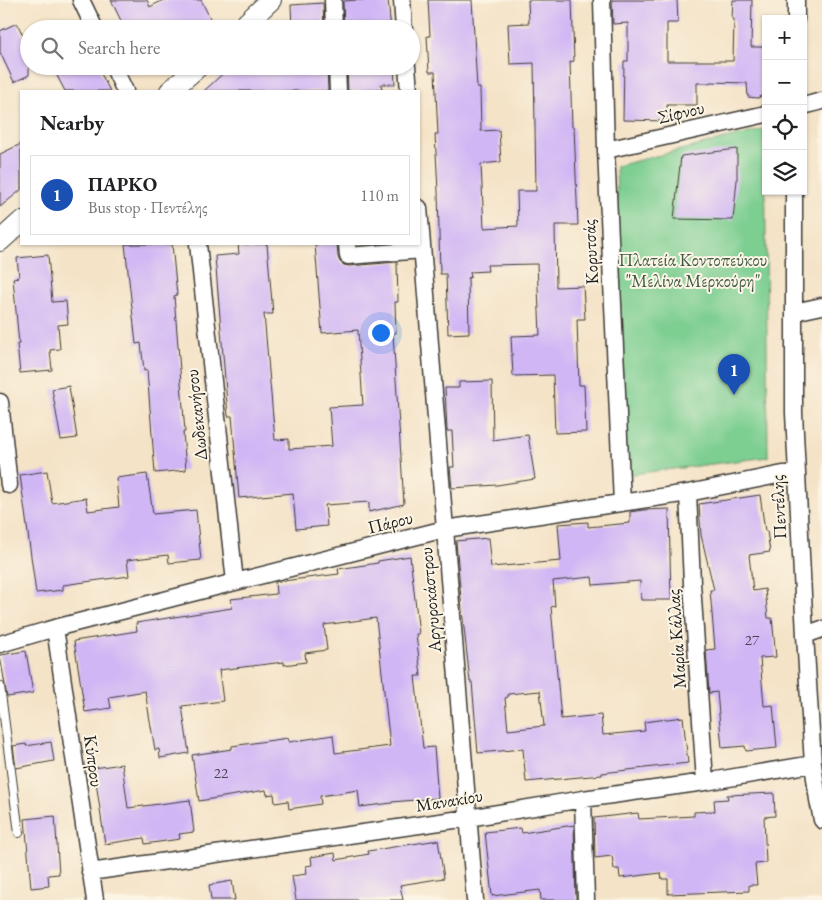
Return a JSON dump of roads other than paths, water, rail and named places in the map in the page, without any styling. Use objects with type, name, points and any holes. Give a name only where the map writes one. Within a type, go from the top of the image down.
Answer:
[{"type":"street","points":[[81,0],[91,20]]},
{"type":"street","points":[[250,20],[271,0]]},
{"type":"street","points":[[333,0],[334,20]]},
{"type":"street","points":[[402,0],[403,20]]},
{"type":"street","name":"Κορυτσάς","points":[[602,0],[606,150],[622,503]]},
{"type":"street","points":[[796,0],[796,15]]},
{"type":"street","points":[[118,75],[125,90]]},
{"type":"street","points":[[171,90],[188,75]]},
{"type":"street","points":[[337,75],[338,90]]},
{"type":"street","points":[[408,75],[409,90]]},
{"type":"street","points":[[807,105],[822,101]]},
{"type":"street","name":"Σίφνου","points":[[606,150],[762,115]]},
{"type":"street","name":"Πεντέλης","points":[[794,195],[794,413],[804,635],[813,764],[822,820]]},
{"type":"street","name":"Αργυροκάστρου","points":[[420,222],[475,900]]},
{"type":"street","points":[[0,241],[20,223]]},
{"type":"street","name":"Δωδεκανήσου","points":[[198,245],[234,582]]},
{"type":"street","points":[[347,245],[348,256],[422,250]]},
{"type":"street","points":[[794,312],[822,306]]},
{"type":"street","points":[[0,402],[8,485]]},
{"type":"street","name":"Πάρου","points":[[0,644],[55,628],[445,529],[688,493],[783,474],[797,474]]},
{"type":"street","name":"Μαρία Κάλλας","points":[[688,493],[705,782]]},
{"type":"street","name":"Κύπρου","points":[[55,628],[95,900]]},
{"type":"street","points":[[804,635],[822,629]]},
{"type":"street","name":"Μανακίου","points":[[90,872],[468,818],[813,764]]},
{"type":"street","points":[[583,799],[586,900]]},
{"type":"lane","points":[[0,686],[20,833]]},
{"type":"place","name":"ΠΑΡΚΟ","points":[[734,395]]},
{"type":"park label","name":"Πλατεία Κοντοπεύκου \"Μελίνα Μερκούρη\"","points":[[693,269]]}]
